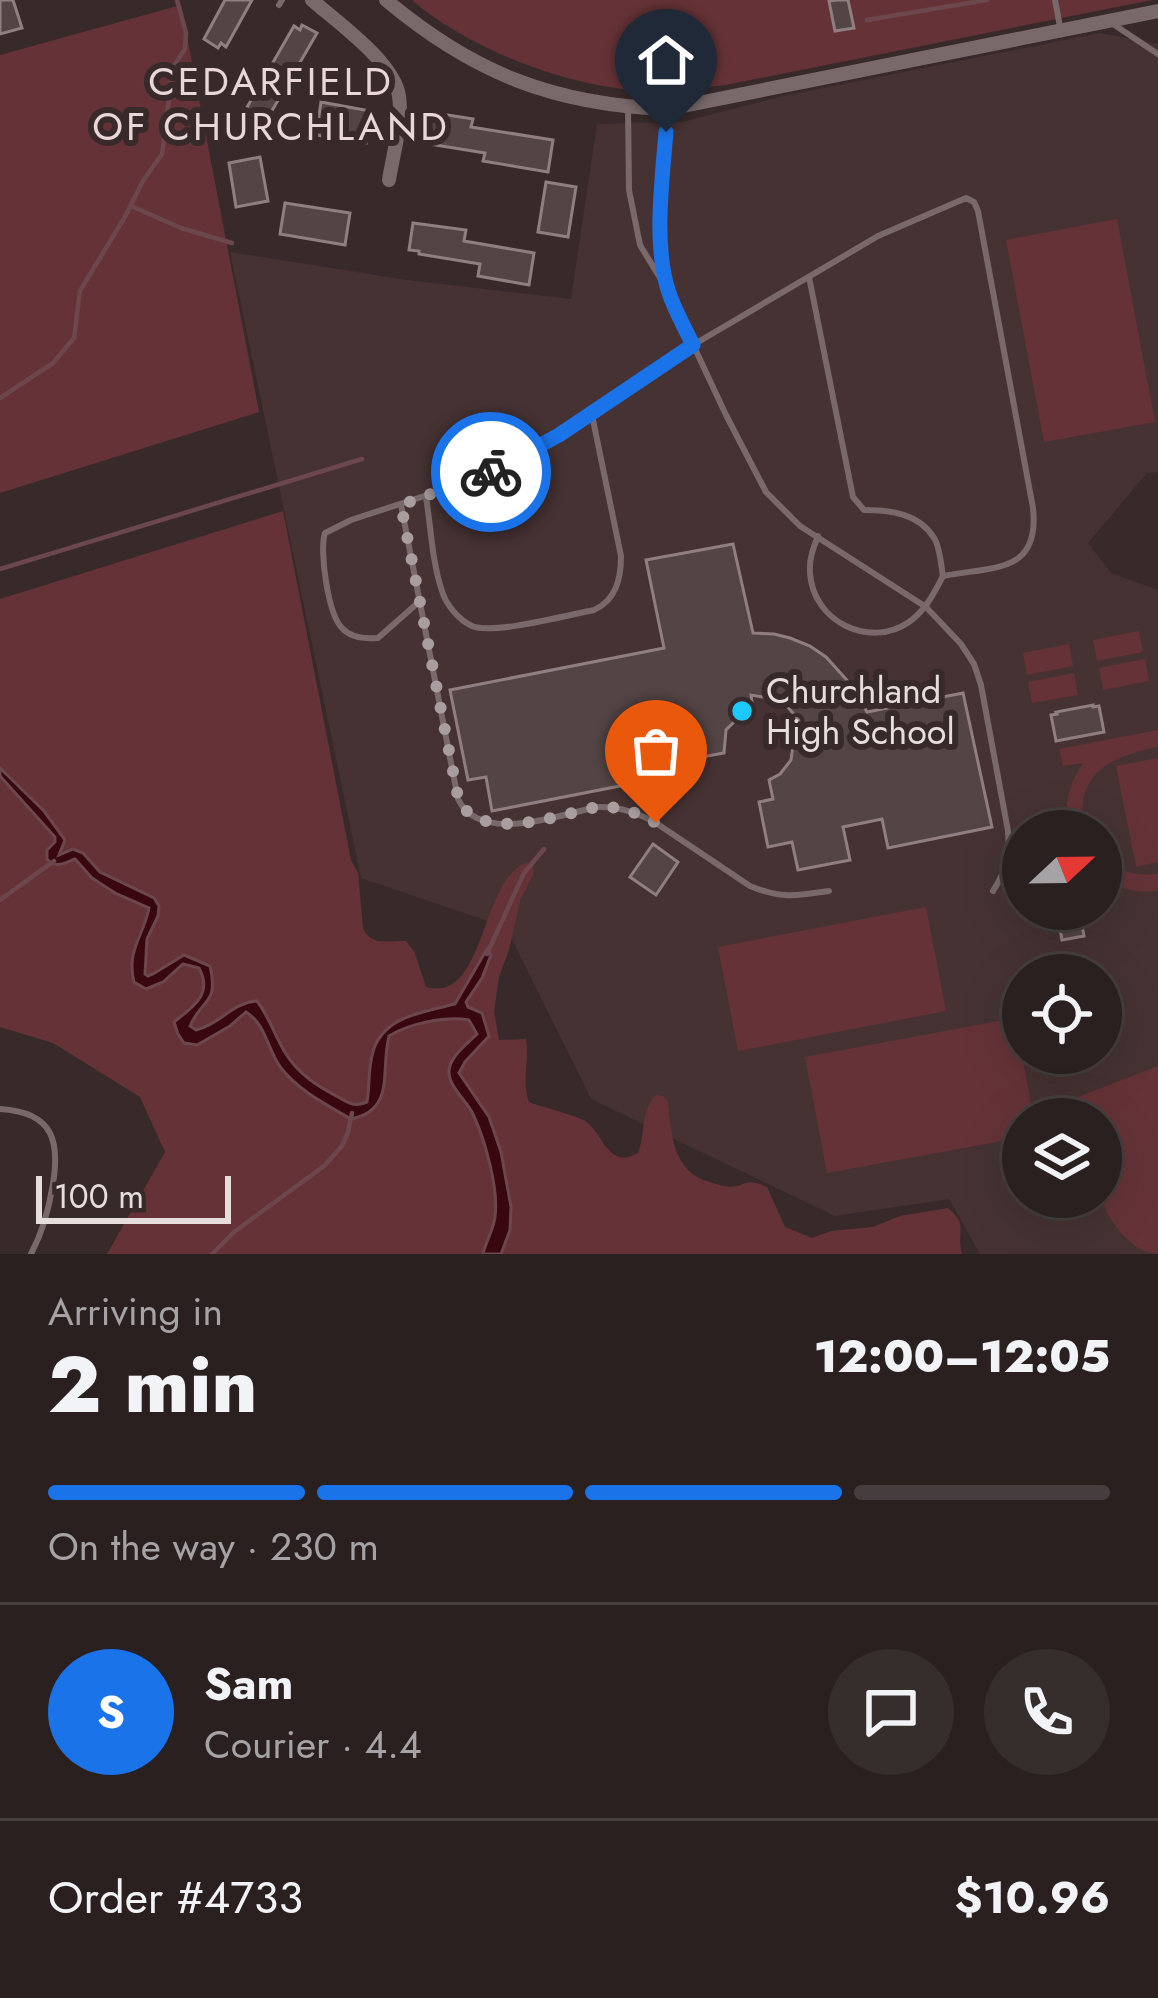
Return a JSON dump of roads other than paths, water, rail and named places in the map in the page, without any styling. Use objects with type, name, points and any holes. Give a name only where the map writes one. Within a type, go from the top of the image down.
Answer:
[{"type":"street","points":[[312,0],[396,81],[400,110],[389,180]]},
{"type":"street","points":[[386,0],[446,47],[515,82],[628,107],[668,109],[1158,11]]},
{"type":"lane","points":[[1055,0],[1061,32]]},
{"type":"lane","points":[[1110,22],[1158,54]]},
{"type":"lane","points":[[628,107],[629,190],[640,245],[668,291],[766,492],[800,526],[926,607],[962,644],[974,664],[982,685],[1010,852],[1005,873],[993,891]]},
{"type":"lane","points":[[668,109],[659,222],[668,291]]},
{"type":"lane","points":[[420,602],[378,638],[354,636],[342,628],[334,616],[321,553],[325,533],[515,460],[693,345],[878,236],[962,199],[974,202],[978,211],[1035,527],[1029,550],[1012,562],[943,576]]},
{"type":"lane","points":[[809,277],[854,497],[864,509],[891,510],[917,522],[934,538],[943,576],[926,607],[908,623],[889,632],[847,628],[829,616],[816,598],[810,578],[818,536]]},
{"type":"lane","points":[[426,497],[441,590],[448,605],[472,626],[502,628],[604,605],[616,588],[621,556],[592,413]]},
{"type":"lane","points":[[401,505],[458,799],[469,815],[503,825],[613,806],[641,814],[764,892],[786,897],[829,892]]},
{"type":"lane","points":[[0,1108],[22,1110],[47,1126],[54,1138],[57,1158],[46,1220],[32,1254]]},
{"type":"waterway","points":[[0,398],[53,363],[74,338],[80,291],[162,154],[173,67],[185,49],[177,0]]},
{"type":"waterway","points":[[867,20],[987,0]]},
{"type":"waterway","points":[[131,206],[232,243]]},
{"type":"waterway","points":[[0,569],[362,459]]},
{"type":"waterway","points":[[487,954],[524,873],[544,849]]},
{"type":"waterway","points":[[0,900],[54,861]]},
{"type":"waterway","points":[[212,1254],[234,1232],[324,1166],[342,1146],[352,1113]]},
{"type":"place","name":"Churchland High School","points":[[742,711]]},
{"type":"district","name":"CEDARFIELD OF CHURCHLAND","points":[[271,104]]}]
